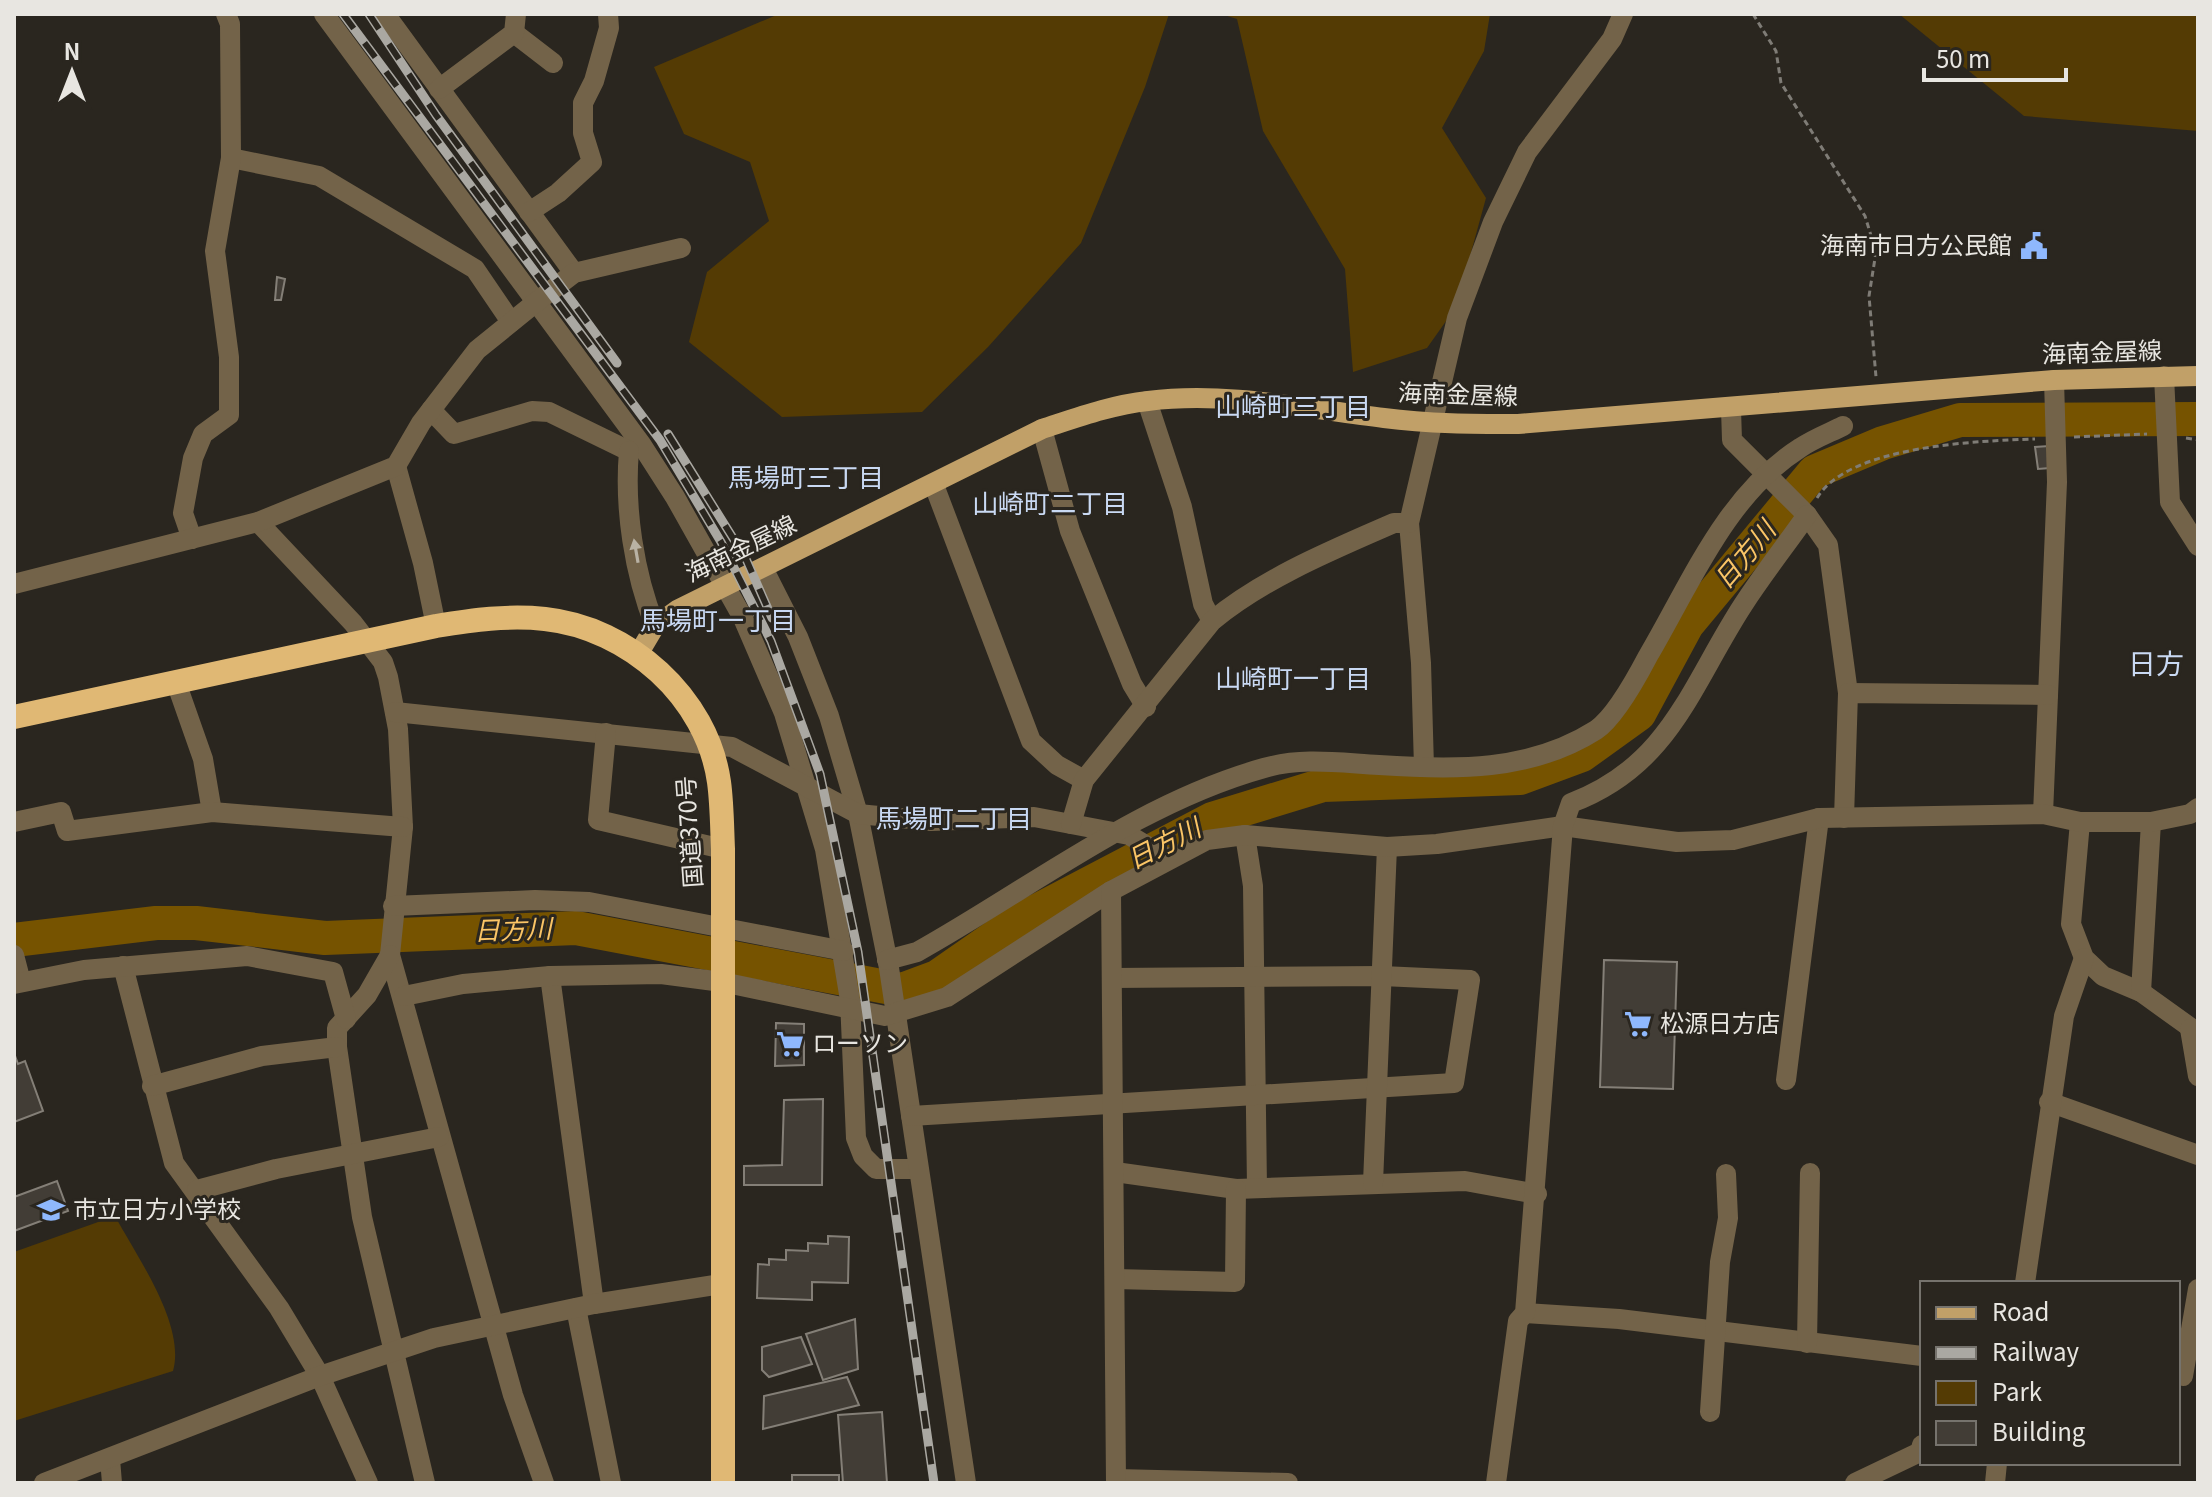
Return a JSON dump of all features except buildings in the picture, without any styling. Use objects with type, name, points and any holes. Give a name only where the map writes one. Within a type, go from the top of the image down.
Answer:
[{"type":"highway","name":"国道370号","points":[[14,717],[368,644],[436,626],[499,616],[548,619],[639,653],[673,684],[708,743],[719,780],[723,849],[723,1483]]},
{"type":"main road","name":"海南金屋線","points":[[639,653],[655,626],[677,610],[1042,429],[1098,410],[1147,401],[1198,397],[1432,423],[1518,424],[1731,409],[1879,393],[2054,380],[2198,376]]},
{"type":"street","points":[[192,539],[183,513],[193,458],[203,434],[229,415],[229,357],[215,251],[231,158],[230,24],[226,14]]},
{"type":"street","points":[[324,14],[535,303],[727,586],[766,667],[808,787],[825,849],[845,958],[850,1006],[852,1113],[856,1138],[863,1156],[876,1169],[918,1169]]},
{"type":"street","points":[[385,14],[574,273]]},
{"type":"street","points":[[529,212],[558,193],[592,162],[583,133],[583,103],[594,81],[609,28],[608,14]]},
{"type":"street","points":[[1424,767],[1421,663],[1409,523],[1457,318],[1493,222],[1527,152],[1612,39],[1623,14]]},
{"type":"street","points":[[439,89],[515,24],[553,63]]},
{"type":"street","points":[[231,158],[319,176],[475,269],[511,322]]},
{"type":"street","points":[[14,584],[258,522],[396,466],[431,410],[477,350],[574,273],[681,248]]},
{"type":"street","points":[[2164,376],[2170,502],[2198,546]]},
{"type":"street","points":[[2043,814],[2056,436],[2054,380]]},
{"type":"street","points":[[1147,401],[1182,507],[1203,604],[1212,621]]},
{"type":"street","points":[[1731,409],[1732,440],[1805,513],[1828,545],[1848,693],[1844,818]]},
{"type":"street","points":[[431,410],[454,434],[532,411],[549,412],[635,447]]},
{"type":"street","points":[[888,964],[917,952],[1203,789],[1267,767],[1314,760],[1478,768],[1533,759],[1598,729],[1632,685],[1708,545],[1799,448],[1843,426]]},
{"type":"street","points":[[1042,429],[1070,531],[1132,684],[1146,707]]},
{"type":"street","points":[[635,447],[625,488],[644,600],[655,626]]},
{"type":"street","points":[[396,466],[423,563],[436,626]]},
{"type":"street","points":[[934,485],[1031,741],[1057,765],[1084,780]]},
{"type":"street","points":[[1496,1483],[1518,1321],[1525,1313],[1537,1194],[1563,826],[1571,803],[1599,792],[1629,771],[1673,727],[1742,606],[1805,513]]},
{"type":"street","points":[[258,522],[353,623],[383,662],[395,712],[403,827],[390,955],[404,996],[439,1137],[492,1324],[544,1483]]},
{"type":"street","points":[[1071,824],[1084,780],[1146,707],[1178,660],[1212,621],[1237,600],[1307,564],[1394,523],[1409,523]]},
{"type":"street","points":[[763,568],[798,637],[833,727],[858,814],[888,964],[966,1483]]},
{"type":"street","points":[[177,685],[203,759],[212,812]]},
{"type":"street","points":[[1848,693],[2048,695]]},
{"type":"street","points":[[395,712],[732,747],[858,814],[931,821],[1034,817],[1124,834],[1164,855]]},
{"type":"street","points":[[606,733],[598,820],[723,849]]},
{"type":"street","points":[[404,996],[463,984],[550,976],[661,974],[722,978],[850,1006],[895,1009],[947,997],[1164,855],[1207,840],[1245,835],[1387,847],[1437,844],[1563,826],[1677,842],[1733,840],[1819,818],[2043,814],[2080,822],[2151,822],[2190,814],[2198,808]]},
{"type":"street","points":[[14,822],[61,812],[67,831],[212,812],[403,827]]},
{"type":"street","points":[[1786,1080],[1819,818]]},
{"type":"street","points":[[2080,822],[2071,924],[2084,958],[2103,976],[2141,992],[2194,1031],[2198,1076]]},
{"type":"street","points":[[2141,992],[2151,822]]},
{"type":"street","points":[[1245,835],[1253,886],[1251,977],[1257,1188]]},
{"type":"street","points":[[1373,1183],[1387,847]]},
{"type":"street","points":[[1111,891],[1116,1481],[1288,1483]]},
{"type":"street","points":[[393,906],[535,900],[589,902],[722,935],[845,958]]},
{"type":"street","points":[[390,955],[367,995],[337,1028],[337,1047],[352,1154],[391,1351],[425,1483]]},
{"type":"street","points":[[17,973],[247,956],[333,972],[346,1019]]},
{"type":"street","points":[[2025,1281],[2049,1102],[2064,1016],[2084,958]]},
{"type":"street","points":[[123,966],[174,1163],[197,1190],[279,1308],[320,1376],[368,1483]]},
{"type":"street","points":[[550,976],[585,1306],[611,1483]]},
{"type":"street","points":[[911,1116],[1454,1083],[1470,980],[1382,976],[1112,978]]},
{"type":"street","points":[[152,1086],[262,1056],[337,1047]]},
{"type":"street","points":[[2049,1102],[2198,1155]]},
{"type":"street","points":[[197,1190],[439,1137]]},
{"type":"street","points":[[1115,1172],[1236,1189],[1465,1181],[1537,1194]]},
{"type":"street","points":[[1807,1343],[1810,1173]]},
{"type":"street","points":[[1710,1412],[1720,1262],[1728,1218],[1726,1174]]},
{"type":"street","points":[[1115,1279],[1235,1282],[1236,1189]]},
{"type":"street","points":[[44,1483],[391,1351],[492,1324],[721,1284]]},
{"type":"street","points":[[2186,1377],[2198,1289]]},
{"type":"street","points":[[1525,1313],[1716,1331],[1920,1356]]},
{"type":"street","points":[[1855,1483],[1920,1452]]},
{"type":"street","points":[[110,1459],[112,1483]]},
{"type":"path","points":[[1753,14],[1776,51],[1781,83],[1865,216],[1876,252],[1869,296],[1879,393]]},
{"type":"path","points":[[1805,513],[1821,491],[1840,474],[1860,466],[1970,441],[2165,435]]},
{"type":"green space","points":[[779,14],[1169,14],[1145,87],[1081,243],[988,347],[922,412],[782,417],[689,342],[707,272],[769,221],[750,162],[684,134],[654,67]]},
{"type":"green space","points":[[1221,14],[1490,14],[1484,51],[1442,128],[1486,198],[1456,307],[1427,348],[1353,372],[1345,269],[1263,131],[1237,19]]},
{"type":"green space","points":[[1899,14],[2198,14],[2198,131],[2024,116]]},
{"type":"green space","name":"市立日方小学校","points":[[115,1216],[166,1313],[173,1333],[173,1371],[14,1421],[14,1252]]},
{"type":"waterway","name":"日方川","points":[[14,940],[156,923],[196,923],[325,938],[576,928],[902,990],[937,977],[1019,920],[1212,819],[1323,785],[1520,778],[1582,755],[1639,714],[1687,625],[1814,472],[1883,443],[1960,420],[2198,419]]},
{"type":"railway","points":[[343,14],[660,440],[721,542],[771,641],[820,774],[858,952],[934,1483]]},
{"type":"railway","points":[[369,14],[436,115],[617,363]]},
{"type":"railway","points":[[668,434],[746,559],[772,618]]},
{"type":"place","name":"海南市日方公民館","points":[[2034,246]]},
{"type":"place","name":"松源日方店","points":[[1638,1024]]},
{"type":"place","name":"ローソン","points":[[790,1044]]},
{"type":"place","name":"市立日方小学校","points":[[51,1210]]},
{"type":"district","name":"山崎町三丁目","points":[[1293,407]]},
{"type":"district","name":"馬場町三丁目","points":[[806,478]]},
{"type":"district","name":"山崎町二丁目","points":[[1050,504]]},
{"type":"district","name":"馬場町一丁目","points":[[718,621]]},
{"type":"district","name":"日方","points":[[2156,664]]},
{"type":"district","name":"山崎町一丁目","points":[[1293,679]]},
{"type":"district","name":"馬場町二丁目","points":[[954,819]]}]
